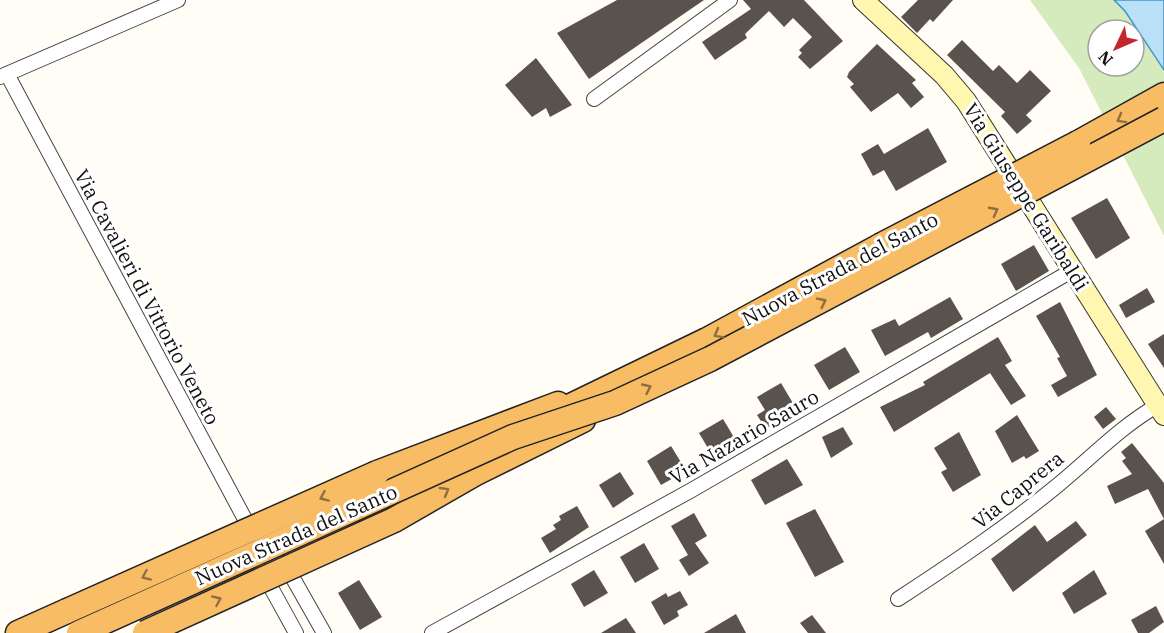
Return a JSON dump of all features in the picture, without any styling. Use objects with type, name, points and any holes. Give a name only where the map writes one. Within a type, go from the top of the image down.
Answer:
[{"type":"highway","name":"Nuova Strada del Santo","points":[[609,397],[707,340],[1164,95]]},
{"type":"highway","name":"Nuova Strada del Santo","points":[[79,633],[513,437],[609,397],[710,359],[854,285],[1164,119]]},
{"type":"highway","points":[[18,633],[377,473],[461,443],[538,410],[609,397]]},
{"type":"highway","points":[[145,633],[394,520],[474,474],[551,438],[609,397]]},
{"type":"main road","name":"Via Giuseppe Garibaldi","points":[[863,0],[944,75],[966,101],[1161,410]]},
{"type":"street","points":[[3,75],[178,0]]},
{"type":"street","points":[[594,99],[730,0]]},
{"type":"street","name":"Via Cavalieri di Vittorio Veneto","points":[[3,75],[255,538],[269,584],[296,633]]},
{"type":"street","name":"Via Nazario Sauro","points":[[432,633],[690,491],[1073,270]]},
{"type":"street","name":"Via Caprera","points":[[898,599],[988,540],[1060,484],[1131,422],[1161,410]]},
{"type":"street","name":"Via Cavalieri di Vittorio Veneto","points":[[255,538],[290,573],[324,633]]},
{"type":"green space","points":[[1030,0],[1114,0],[1125,11],[1130,18],[1086,18],[1086,78],[1146,78],[1146,43],[1164,70],[1164,236],[1079,68]]},
{"type":"water","points":[[1114,0],[1164,0],[1164,70],[1146,43],[1146,18],[1130,18]]},
{"type":"building","points":[[617,0],[704,0],[589,79],[557,33]]},
{"type":"building","points":[[743,0],[804,0],[843,41],[810,69],[798,57],[802,53],[799,50],[812,37],[793,18],[784,27],[769,11],[745,34],[747,38],[715,60],[702,42],[751,9]]},
{"type":"building","points":[[918,0],[953,0],[933,22],[930,19],[917,33],[901,17]]},
{"type":"building","points":[[962,40],[993,71],[999,65],[1017,83],[1030,70],[1051,91],[1026,115],[1032,121],[1017,134],[1001,116],[1005,112],[947,55]]},
{"type":"building","points":[[877,44],[916,80],[912,83],[924,97],[911,108],[898,93],[871,112],[850,87],[854,84],[847,77],[849,72]]},
{"type":"building","points":[[536,58],[572,105],[550,117],[546,108],[532,117],[505,85]]},
{"type":"building","points":[[928,128],[947,162],[896,191],[884,170],[873,176],[861,154],[878,144],[884,154]]},
{"type":"building","points":[[1107,198],[1130,238],[1096,259],[1071,218]]},
{"type":"building","points":[[1034,245],[1049,271],[1016,291],[1001,264]]},
{"type":"building","points":[[1147,288],[1155,302],[1126,318],[1119,305]]},
{"type":"building","points":[[950,297],[963,319],[931,338],[928,332],[885,356],[871,330],[895,319],[899,326]]},
{"type":"building","points":[[1060,302],[1097,375],[1058,397],[1051,385],[1067,376],[1057,358],[1060,357],[1036,316]]},
{"type":"building","points":[[1164,334],[1164,368],[1148,344]]},
{"type":"building","points":[[998,337],[1012,361],[1005,365],[1026,396],[1011,405],[990,373],[894,432],[880,407],[925,385],[923,382]]},
{"type":"building","points":[[845,347],[860,372],[829,390],[814,365]]},
{"type":"building","points":[[781,383],[797,410],[766,429],[757,415],[765,410],[757,397]]},
{"type":"building","points":[[1106,407],[1116,419],[1103,429],[1094,417]]},
{"type":"building","points":[[1017,415],[1039,451],[1026,459],[1024,456],[1012,463],[995,431]]},
{"type":"building","points":[[723,419],[735,439],[712,455],[699,433]]},
{"type":"building","points":[[843,427],[853,444],[831,458],[822,437]]},
{"type":"building","points":[[959,432],[981,475],[953,492],[941,472],[947,469],[934,448]]},
{"type":"building","points":[[1132,443],[1164,483],[1164,519],[1148,489],[1115,504],[1107,486],[1132,474],[1122,461],[1126,458],[1121,452]]},
{"type":"building","points":[[671,446],[682,464],[673,469],[677,476],[661,485],[647,461]]},
{"type":"building","points":[[787,459],[803,485],[765,505],[751,480]]},
{"type":"building","points":[[620,472],[634,494],[613,508],[599,485]]},
{"type":"building","points":[[577,506],[589,527],[550,553],[541,538],[556,529],[553,525],[561,520],[559,516]]},
{"type":"building","points":[[815,509],[844,562],[815,577],[786,523]]},
{"type":"building","points":[[694,513],[707,536],[695,543],[709,563],[689,576],[679,560],[688,555],[671,526]]},
{"type":"building","points":[[1164,519],[1164,564],[1145,531]]},
{"type":"building","points":[[1076,521],[1087,535],[1013,592],[991,559],[1035,525],[1047,542]]},
{"type":"building","points":[[644,543],[659,569],[635,583],[620,557]]},
{"type":"building","points":[[594,570],[608,593],[584,607],[571,584]]},
{"type":"building","points":[[1094,570],[1107,594],[1074,614],[1062,593]]},
{"type":"building","points":[[359,580],[382,617],[360,630],[338,593]]},
{"type":"building","points":[[680,591],[688,605],[677,611],[679,616],[664,625],[651,602],[666,593],[668,597]]},
{"type":"building","points":[[1156,606],[1164,622],[1149,633],[1138,633],[1131,620]]},
{"type":"building","points":[[736,614],[746,633],[704,633]]},
{"type":"building","points":[[812,615],[826,633],[808,633],[800,623]]},
{"type":"building","points":[[626,618],[636,633],[601,633]]}]
